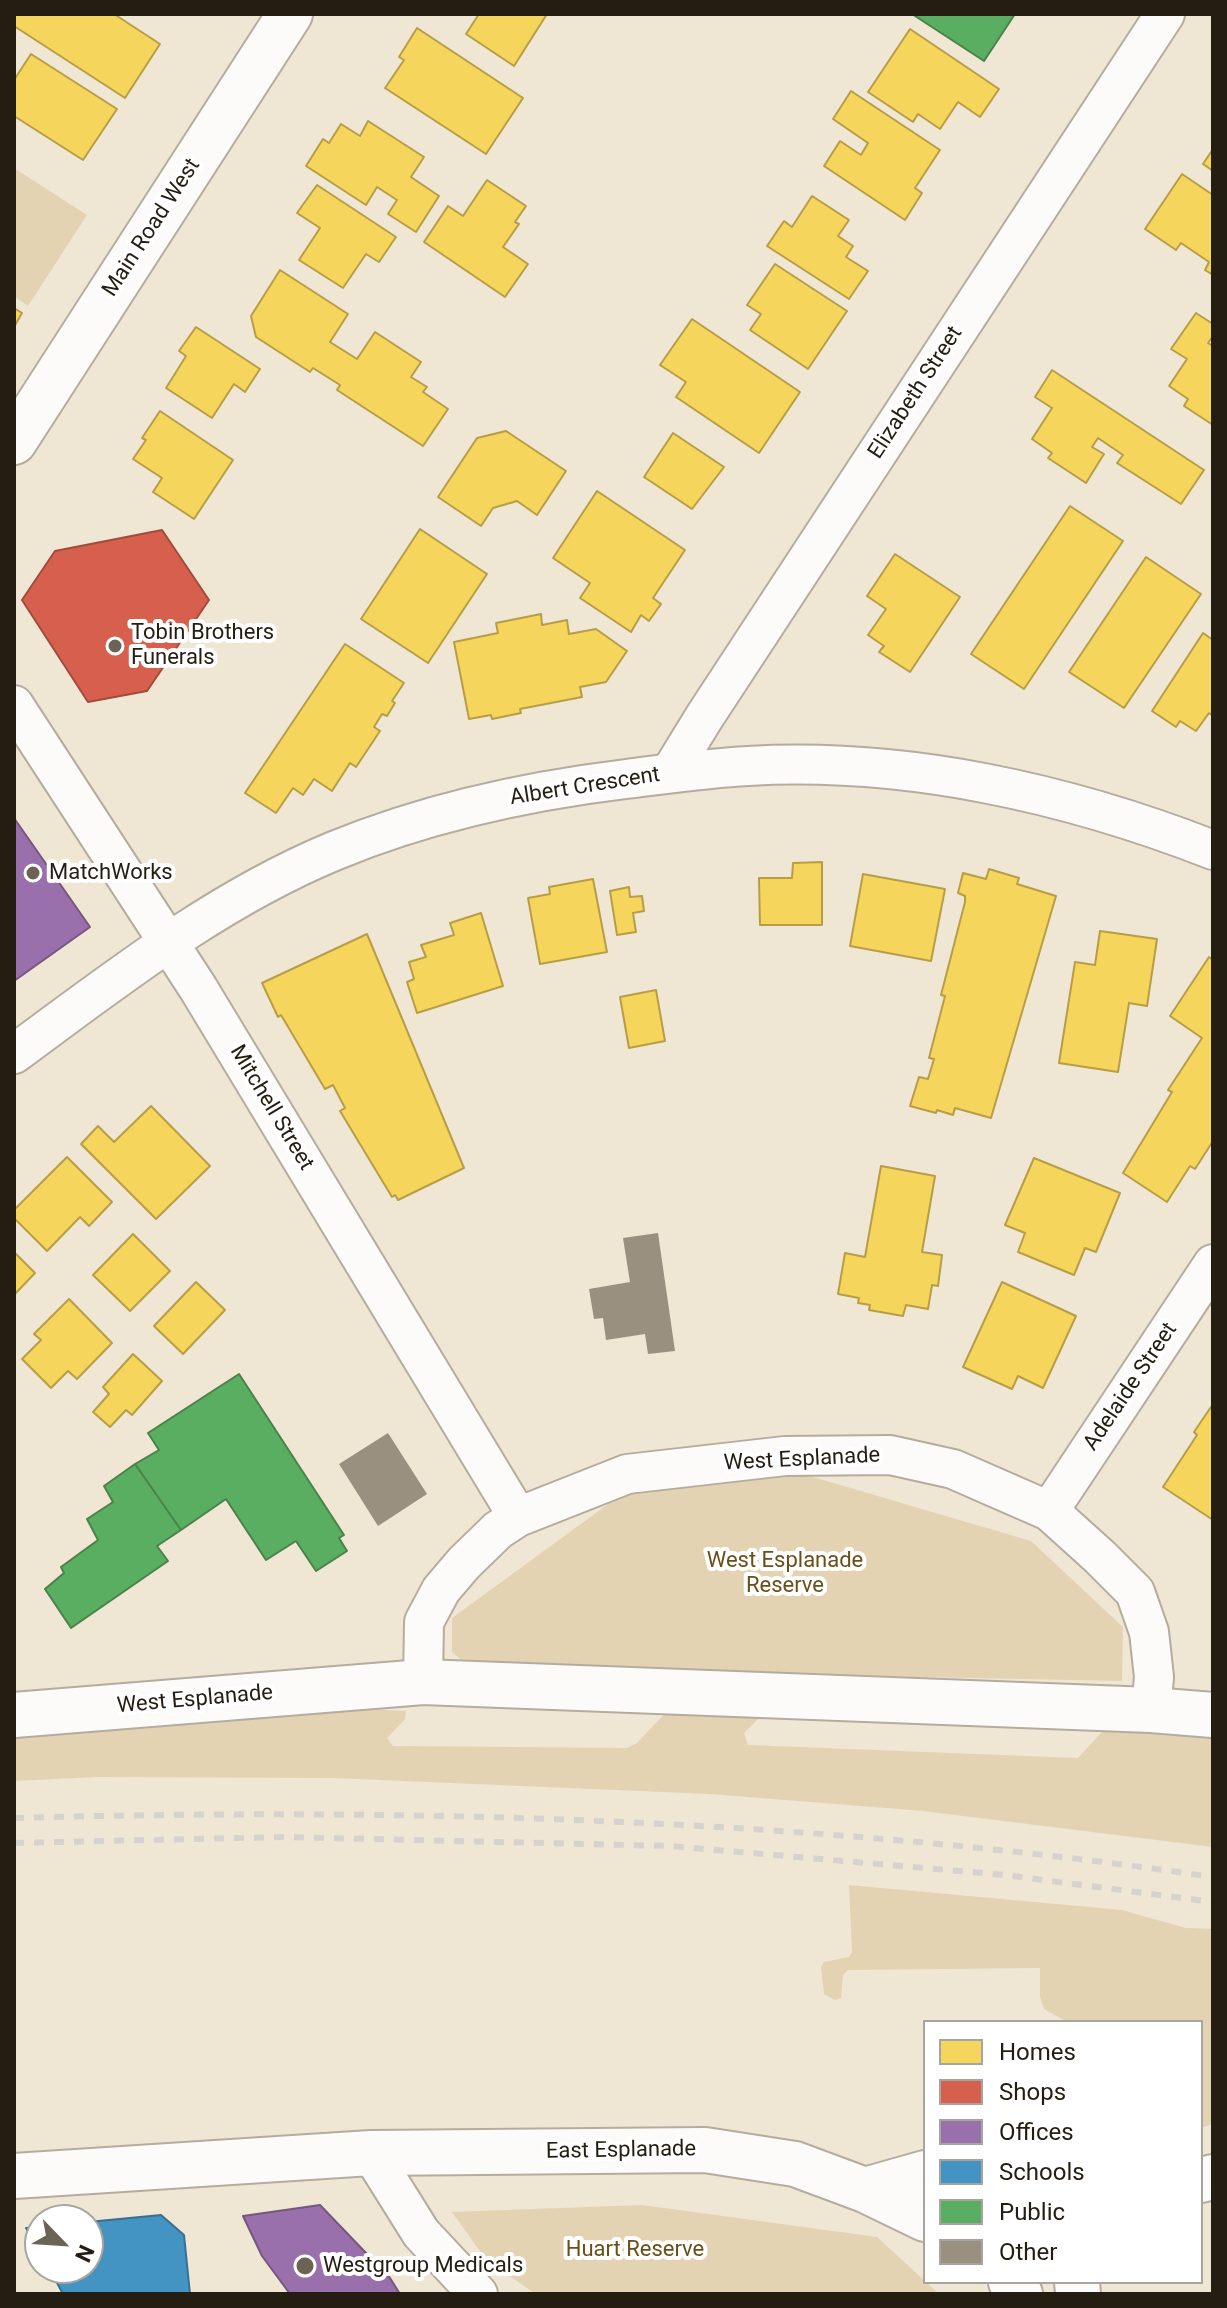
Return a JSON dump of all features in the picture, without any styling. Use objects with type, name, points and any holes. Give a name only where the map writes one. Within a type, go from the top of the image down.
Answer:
[{"type":"street","name":"Elizabeth Street","points":[[670,773],[1165,14]]},
{"type":"street","name":"Main Road West","points":[[14,442],[283,17]]},
{"type":"street","name":"Mitchell Street","points":[[14,705],[198,988],[518,1517]]},
{"type":"street","name":"Albert Crescent","points":[[14,1054],[166,941],[279,877],[333,852],[388,832],[556,787],[670,773],[765,766],[838,767],[922,774],[989,784],[1077,804],[1213,850]]},
{"type":"street","name":"Adelaide Street","points":[[1049,1511],[1213,1264]]},
{"type":"street","name":"West Esplanade","points":[[423,1682],[424,1622],[441,1590],[498,1530],[518,1517],[627,1474],[785,1456],[890,1455],[953,1469],[1049,1511],[1135,1592],[1149,1632],[1154,1677],[1151,1710]]},
{"type":"street","name":"West Esplanade","points":[[14,1715],[423,1682],[1151,1710],[1213,1715]]},
{"type":"street","name":"East Esplanade","points":[[14,2176],[371,2153],[705,2150],[795,2164],[865,2190],[923,2218]]},
{"type":"street","points":[[371,2153],[421,2233],[478,2294]]},
{"type":"street","points":[[865,2190],[923,2174]]},
{"type":"green space","points":[[14,168],[87,215],[28,306],[14,296]]},
{"type":"green space","name":"West Esplanade Reserve","points":[[796,1472],[1031,1541],[1123,1627],[1122,1681],[471,1668],[452,1652],[452,1618],[622,1494]]},
{"type":"green space","points":[[322,1707],[406,1711],[405,1719],[387,1738],[393,1746],[627,1748],[637,1743],[670,1708],[767,1710],[744,1733],[748,1745],[1078,1758],[1113,1720],[1213,1726],[1213,1847],[923,1811],[710,1794],[332,1778],[97,1777],[14,1781],[14,1727]]},
{"type":"green space","points":[[849,1885],[1122,1910],[1186,1928],[1213,1929],[1213,2124],[1203,2127],[1203,2020],[1063,2020],[1044,2009],[1040,1997],[1040,1968],[848,1970],[843,1975],[841,1998],[835,2000],[824,1994],[821,1967],[824,1962],[849,1957],[852,1952]]},
{"type":"green space","name":"Huart Reserve","points":[[642,2205],[877,2237],[923,2279],[923,2284],[928,2284],[939,2294],[536,2294],[487,2261],[452,2212]]},
{"type":"building: Homes","points":[[14,14],[114,14],[160,44],[125,98],[14,26]]},
{"type":"building: Homes","points":[[479,14],[547,14],[514,66],[466,34]]},
{"type":"building: Homes","points":[[417,28],[523,98],[486,154],[385,88],[404,60],[399,57]]},
{"type":"building: Homes","points":[[910,29],[999,89],[980,117],[958,102],[940,129],[918,114],[913,122],[868,92]]},
{"type":"building: Homes","points":[[31,54],[117,109],[83,160],[14,116],[14,80]]},
{"type":"building: Homes","points":[[851,91],[940,150],[915,188],[922,193],[905,220],[824,166],[840,141],[861,155],[868,143],[833,119]]},
{"type":"building: Homes","points":[[368,121],[424,157],[411,177],[439,196],[416,232],[388,214],[397,200],[377,187],[366,205],[306,166],[323,139],[329,143],[341,124],[360,136]]},
{"type":"building: Homes","points":[[1213,149],[1213,171],[1203,164]]},
{"type":"building: Homes","points":[[1182,174],[1213,195],[1213,275],[1205,270],[1209,262],[1181,243],[1176,250],[1145,229]]},
{"type":"building: Homes","points":[[487,180],[526,206],[515,222],[519,224],[503,247],[528,264],[505,297],[424,242],[448,206],[463,216]]},
{"type":"building: Homes","points":[[317,185],[396,237],[379,262],[366,254],[343,288],[299,260],[320,228],[297,213]]},
{"type":"building: Homes","points":[[812,196],[849,220],[838,236],[853,246],[846,257],[868,271],[849,299],[767,246],[784,221],[792,227]]},
{"type":"building: Homes","points":[[775,264],[847,311],[808,369],[750,330],[761,314],[747,305]]},
{"type":"building: Homes","points":[[280,270],[348,314],[330,342],[357,359],[375,332],[421,362],[411,377],[427,387],[423,392],[448,409],[423,446],[337,390],[340,385],[313,368],[310,372],[256,337],[251,316]]},
{"type":"building: Homes","points":[[14,308],[22,313],[14,327]]},
{"type":"building: Homes","points":[[1196,313],[1213,324],[1213,336],[1208,343],[1213,346],[1213,425],[1184,406],[1188,399],[1169,386],[1187,359],[1171,349]]},
{"type":"building: Homes","points":[[692,319],[800,392],[759,453],[676,397],[686,382],[660,365]]},
{"type":"building: Homes","points":[[196,327],[260,369],[245,392],[234,384],[212,418],[166,388],[186,356],[179,351]]},
{"type":"building: Homes","points":[[1052,370],[1204,470],[1181,504],[1117,463],[1123,455],[1098,438],[1092,447],[1104,454],[1086,483],[1048,458],[1052,453],[1032,439],[1052,408],[1035,397]]},
{"type":"building: Homes","points":[[160,411],[233,460],[194,519],[153,492],[162,478],[133,459],[146,440],[142,438]]},
{"type":"building: Homes","points":[[506,431],[566,471],[537,515],[517,501],[493,508],[481,526],[438,497],[477,438]]},
{"type":"building: Homes","points":[[673,433],[724,467],[692,509],[644,477]]},
{"type":"building: Homes","points":[[597,491],[685,550],[653,598],[661,604],[649,621],[641,615],[631,632],[580,598],[590,583],[553,558]]},
{"type":"building: Homes","points":[[1070,506],[1123,541],[1024,689],[971,654]]},
{"type":"building: Homes","points":[[420,529],[487,574],[428,663],[361,619]]},
{"type":"building: Homes","points":[[895,554],[960,597],[910,672],[879,652],[884,646],[868,635],[886,609],[867,596]]},
{"type":"building: Homes","points":[[1146,557],[1201,594],[1124,708],[1069,672]]},
{"type":"building: Homes","points":[[541,614],[542,625],[567,620],[569,634],[596,629],[627,651],[606,682],[580,687],[582,697],[520,709],[521,713],[492,719],[491,715],[469,719],[454,642],[498,633],[496,623]]},
{"type":"building: Homes","points":[[1203,633],[1213,640],[1213,716],[1209,713],[1196,731],[1180,721],[1176,727],[1152,711]]},
{"type":"building: Homes","points":[[345,644],[404,683],[392,701],[395,703],[387,716],[382,714],[374,727],[380,731],[356,767],[350,763],[332,791],[314,779],[303,795],[293,788],[276,813],[245,793]]},
{"type":"building: Homes","points":[[822,862],[822,925],[760,925],[759,878],[792,878],[793,863]]},
{"type":"building: Homes","points":[[989,869],[1019,878],[1017,884],[1056,896],[991,1118],[955,1108],[953,1115],[910,1106],[919,1077],[928,1079],[934,1059],[929,1058],[945,996],[941,995],[965,902],[965,896],[958,893],[963,873],[986,879]]},
{"type":"building: Homes","points":[[863,874],[945,889],[931,961],[850,946]]},
{"type":"building: Homes","points":[[593,879],[607,952],[540,964],[528,898],[550,894],[549,887]]},
{"type":"building: Homes","points":[[629,887],[630,897],[642,896],[644,911],[633,913],[636,932],[617,935],[610,891]]},
{"type":"building: Homes","points":[[481,913],[503,986],[417,1013],[407,982],[414,979],[409,962],[426,957],[421,945],[454,935],[450,923]]},
{"type":"building: Homes","points":[[1100,931],[1157,939],[1147,1006],[1129,1003],[1118,1072],[1059,1063],[1075,962],[1095,965]]},
{"type":"building: Homes","points":[[367,934],[464,1168],[398,1200],[395,1195],[392,1197],[340,1111],[345,1108],[333,1085],[325,1089],[281,1015],[278,1017],[262,983]]},
{"type":"building: Homes","points":[[1209,957],[1213,960],[1213,1141],[1195,1169],[1190,1166],[1167,1202],[1123,1173],[1172,1092],[1168,1090],[1202,1038],[1170,1016]]},
{"type":"building: Homes","points":[[656,990],[665,1041],[629,1048],[620,997]]},
{"type":"building: Homes","points":[[151,1106],[210,1166],[156,1219],[81,1144],[98,1126],[114,1142]]},
{"type":"building: Homes","points":[[67,1157],[112,1202],[89,1226],[80,1217],[47,1251],[14,1218],[14,1210]]},
{"type":"building: Homes","points":[[1034,1158],[1120,1193],[1096,1252],[1085,1248],[1074,1275],[1018,1252],[1025,1233],[1005,1225]]},
{"type":"building: Homes","points":[[881,1166],[935,1176],[922,1252],[942,1255],[938,1286],[932,1285],[928,1309],[906,1305],[903,1316],[869,1310],[870,1305],[858,1303],[859,1298],[838,1294],[845,1253],[865,1257]]},
{"type":"building: Homes","points":[[133,1234],[170,1271],[130,1311],[93,1275]]},
{"type":"building: Homes","points":[[14,1252],[35,1273],[14,1295]]},
{"type":"building: Homes","points":[[196,1282],[225,1310],[183,1354],[154,1326]]},
{"type":"building: Homes","points":[[1002,1282],[1076,1316],[1043,1388],[1018,1376],[1012,1389],[963,1367]]},
{"type":"building: Homes","points":[[69,1299],[112,1343],[77,1379],[68,1371],[51,1388],[22,1359],[41,1340],[34,1334]]},
{"type":"building: Homes","points":[[133,1354],[162,1381],[132,1415],[126,1410],[110,1427],[93,1412],[109,1394],[103,1387]]},
{"type":"building: Homes","points":[[1213,1404],[1213,1520],[1163,1487]]},
{"type":"building: Shops","name":"Tobin Brothers Funerals","points":[[162,530],[209,600],[147,691],[88,702],[22,600],[55,551]]},
{"type":"building: Offices","name":"MatchWorks","points":[[14,818],[90,927],[14,981]]},
{"type":"building: Offices","points":[[320,2205],[390,2278],[400,2294],[290,2294],[262,2256],[243,2216]]},
{"type":"building: Schools","points":[[161,2215],[184,2235],[190,2294],[63,2294],[58,2284],[104,2284],[104,2220]]},
{"type":"building: Public","points":[[912,14],[1015,14],[984,61]]},
{"type":"building: Public","points":[[239,1374],[344,1535],[339,1538],[347,1551],[316,1571],[296,1541],[266,1560],[226,1499],[181,1530],[135,1464],[159,1450],[148,1433]]},
{"type":"building: Public","points":[[135,1464],[181,1530],[157,1546],[168,1561],[71,1628],[45,1589],[64,1573],[61,1567],[98,1540],[87,1519],[113,1502],[104,1486]]},
{"type":"building: Other","points":[[658,1233],[675,1351],[648,1354],[645,1334],[606,1340],[603,1318],[594,1319],[589,1289],[630,1282],[623,1238]]},
{"type":"building: Other","points":[[388,1433],[427,1494],[378,1526],[339,1464]]},
{"type":"railway","points":[[14,1818],[314,1814],[615,1822],[915,1842],[1064,1857],[1213,1877]]},
{"type":"railway","points":[[14,1843],[284,1837],[670,1846],[1005,1875],[1213,1902]]},
{"type":"place","name":"Tobin Brothers Funerals","points":[[115,646]]},
{"type":"place","name":"MatchWorks","points":[[33,873]]},
{"type":"place","name":"Westgroup Medicals","points":[[305,2266]]}]
